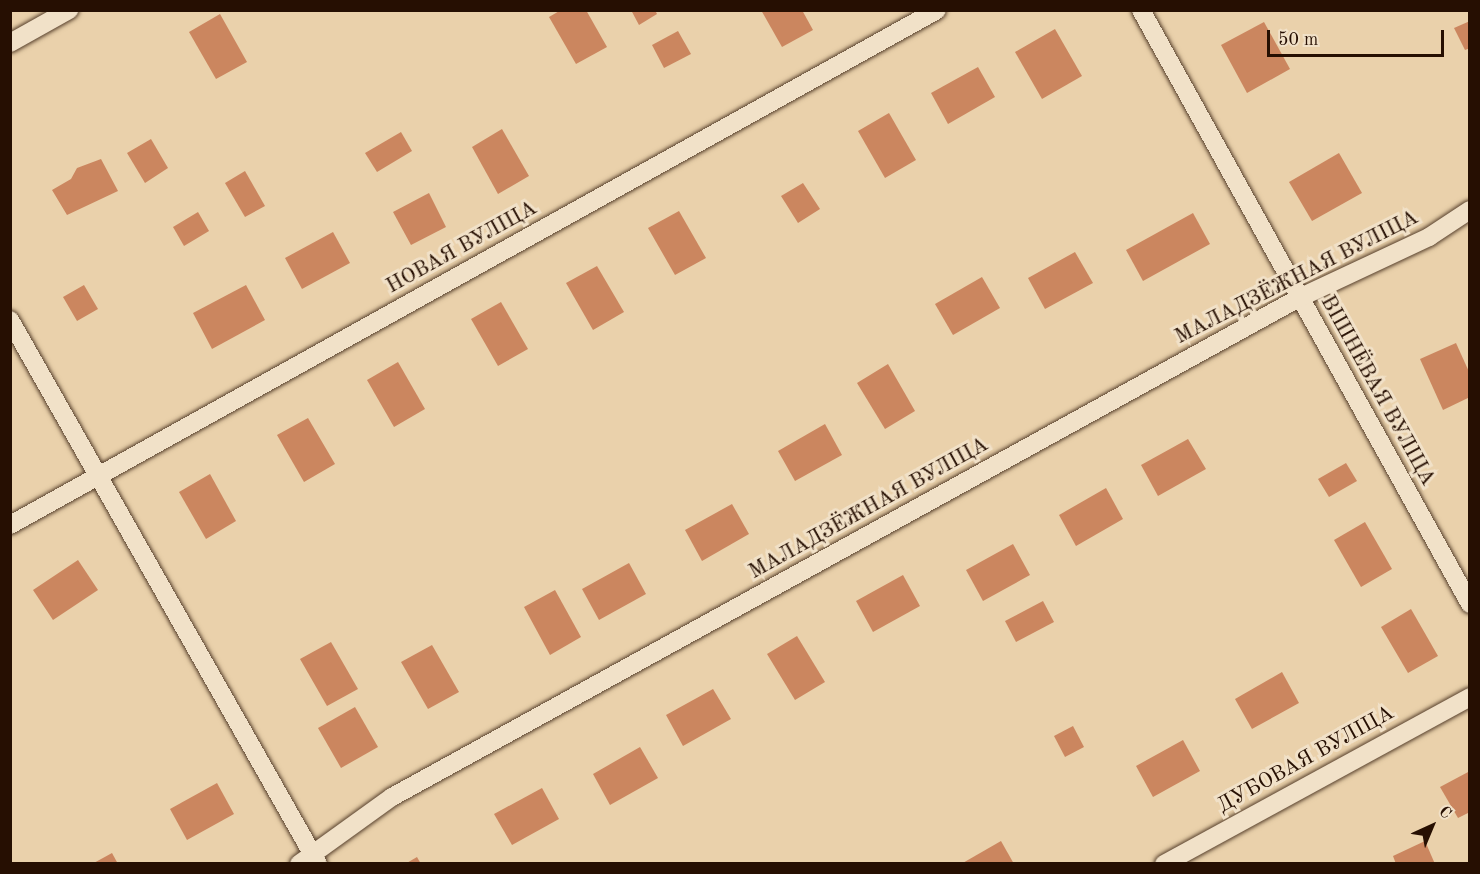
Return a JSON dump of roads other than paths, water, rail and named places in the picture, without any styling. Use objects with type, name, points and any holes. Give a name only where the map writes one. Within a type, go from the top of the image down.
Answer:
[{"type":"street","points":[[10,43],[69,10]]},
{"type":"street","name":"НОВАЯ ВУЛІЦА","points":[[10,525],[937,10]]},
{"type":"street","name":"ВІШНЁВАЯ ВУЛІЦА","points":[[1141,10],[1470,604]]},
{"type":"street","name":"МАЛАДЗЁЖНАЯ ВУЛІЦА","points":[[310,861],[392,797],[1299,298],[1429,237],[1470,210]]},
{"type":"street","points":[[10,320],[100,474],[310,861]]},
{"type":"street","name":"ДУБОВАЯ ВУЛІЦА","points":[[1164,864],[1470,697]]}]
